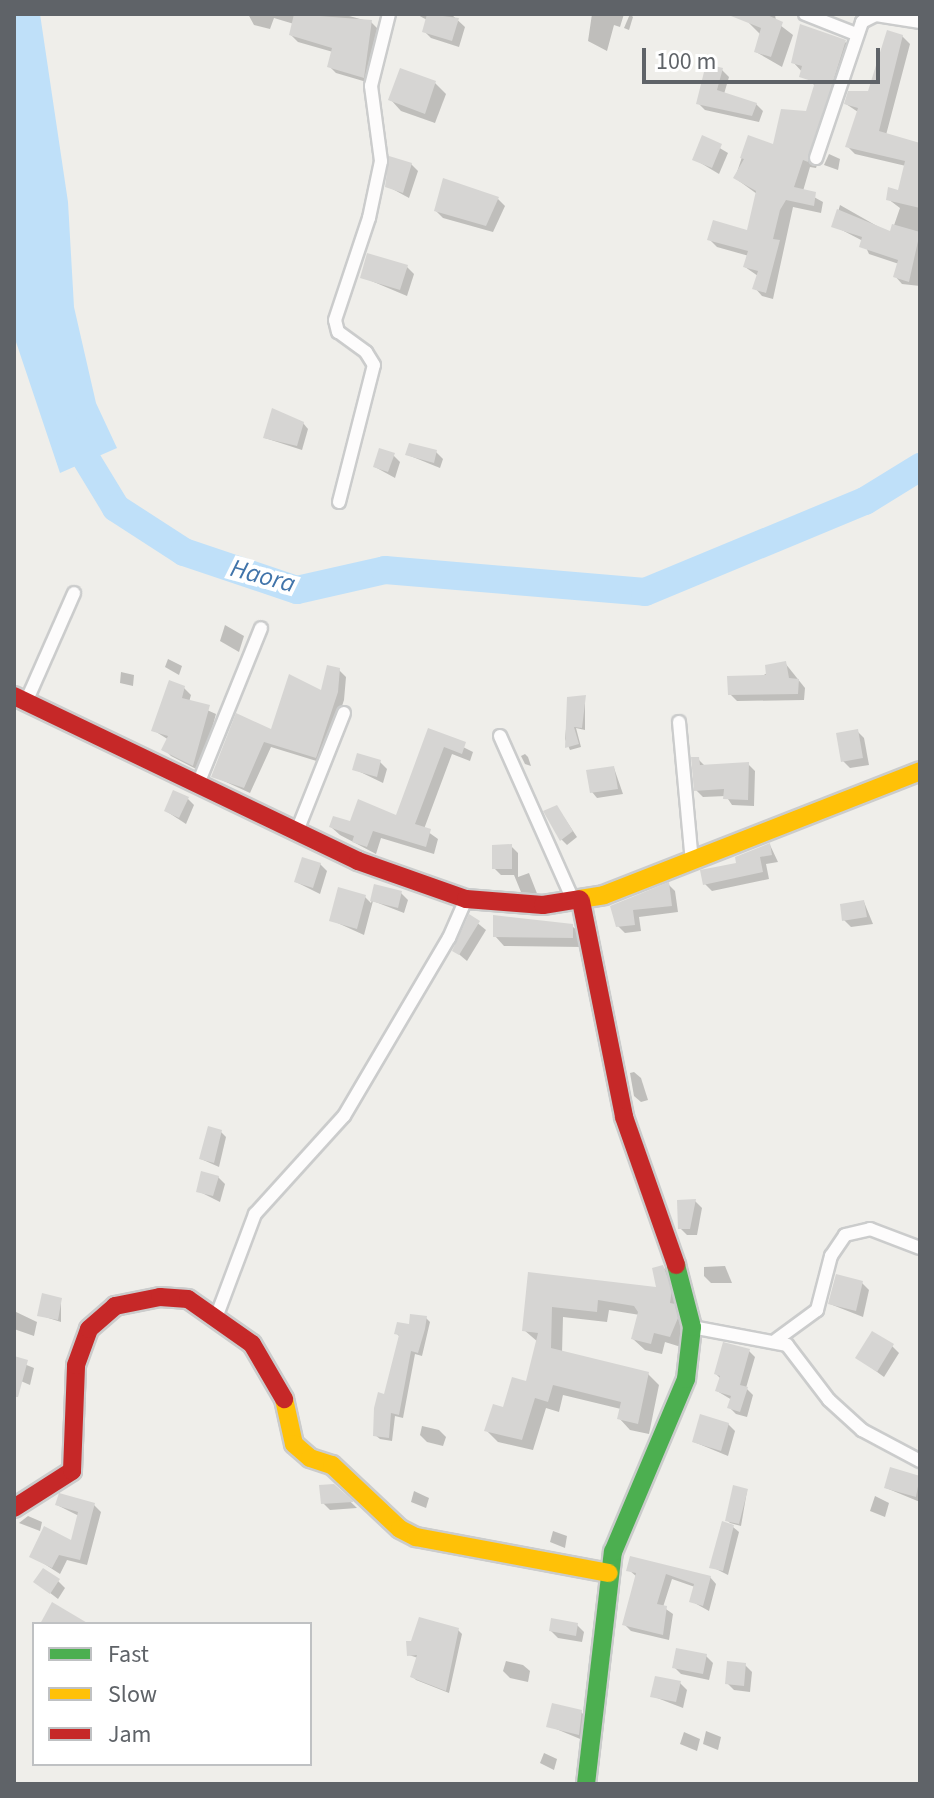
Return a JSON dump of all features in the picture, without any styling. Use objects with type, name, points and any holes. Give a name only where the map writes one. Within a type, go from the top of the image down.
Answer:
[{"type":"street","points":[[339,502],[374,365],[338,332],[335,320],[369,218],[381,161],[371,86],[389,14]]},
{"type":"street","points":[[805,14],[856,34]]},
{"type":"street","points":[[816,158],[856,34],[868,16],[920,22]]},
{"type":"street","points":[[74,593],[20,699],[392,875],[466,899],[501,904],[578,901],[692,862],[920,771]]},
{"type":"street","points":[[198,784],[261,628]]},
{"type":"street","points":[[297,831],[344,713]]},
{"type":"street","points":[[679,722],[692,862]]},
{"type":"street","points":[[500,736],[578,901],[624,1117],[685,1291],[692,1327],[686,1379],[623,1525],[609,1573],[586,1784]]},
{"type":"street","points":[[217,1315],[255,1214],[344,1116],[449,938],[466,899]]},
{"type":"street","points":[[776,1340],[817,1310],[831,1256],[845,1235],[870,1229],[920,1248]]},
{"type":"street","points":[[14,1508],[72,1471],[76,1365],[89,1329],[115,1306],[160,1297],[188,1299],[217,1315],[252,1344],[274,1375],[294,1444],[310,1458],[332,1465],[400,1529],[416,1537],[609,1573]]},
{"type":"street","points":[[692,1327],[776,1340],[862,1430],[920,1461]]},
{"type":"water","points":[[14,14],[40,14],[68,202],[74,307],[96,403],[117,448],[60,473],[14,336]]},
{"type":"building","points":[[294,14],[372,20],[364,78],[327,67],[332,48],[289,35]]},
{"type":"building","points":[[427,14],[459,18],[452,41],[422,32]]},
{"type":"building","points":[[726,14],[765,14],[783,22],[771,57],[754,52],[761,28]]},
{"type":"building","points":[[800,24],[846,40],[808,162],[803,160],[794,187],[816,192],[814,206],[786,200],[780,210],[773,239],[780,240],[766,293],[752,289],[758,271],[743,267],[748,251],[707,240],[713,220],[747,230],[756,191],[733,178],[744,159],[740,158],[748,135],[773,144],[781,109],[806,111],[815,82],[799,77],[802,66],[791,63]]},
{"type":"building","points":[[887,30],[903,35],[879,131],[920,143],[920,208],[886,200],[888,187],[898,190],[905,161],[845,147],[858,108],[844,104],[848,91],[868,91]]},
{"type":"building","points":[[706,64],[723,68],[717,90],[757,103],[752,116],[696,104]]},
{"type":"building","points":[[400,68],[436,81],[425,114],[388,100]]},
{"type":"building","points":[[702,135],[722,144],[712,168],[692,160]]},
{"type":"building","points":[[389,156],[412,163],[403,193],[385,187]]},
{"type":"building","points":[[443,178],[499,197],[486,226],[434,211]]},
{"type":"building","points":[[837,209],[890,231],[892,224],[920,232],[909,282],[893,277],[898,260],[859,247],[862,237],[831,227]]},
{"type":"building","points":[[367,253],[408,265],[400,290],[360,278]]},
{"type":"building","points":[[272,408],[304,422],[297,446],[263,438]]},
{"type":"building","points":[[409,443],[437,450],[434,463],[405,455]]},
{"type":"building","points":[[379,448],[395,453],[388,472],[373,467]]},
{"type":"building","points":[[786,661],[789,678],[799,679],[798,694],[728,695],[727,676],[766,675],[765,665]]},
{"type":"building","points":[[327,665],[340,668],[338,692],[316,758],[264,742],[244,788],[211,777],[236,713],[271,729],[289,674],[321,690]]},
{"type":"building","points":[[169,680],[185,686],[182,698],[210,705],[193,766],[161,750],[168,736],[151,731]]},
{"type":"building","points":[[586,695],[582,728],[574,727],[579,744],[565,748],[567,697]]},
{"type":"building","points":[[428,728],[466,742],[462,754],[444,747],[415,824],[431,829],[426,847],[373,831],[367,847],[352,842],[354,836],[329,827],[333,816],[350,821],[358,799],[396,815]]},
{"type":"building","points":[[858,729],[863,758],[841,762],[836,733]]},
{"type":"building","points":[[357,753],[381,760],[377,777],[352,770]]},
{"type":"building","points":[[691,757],[699,757],[700,765],[749,762],[748,800],[723,799],[724,789],[694,791]]},
{"type":"building","points":[[614,766],[618,789],[590,793],[586,770]]},
{"type":"building","points":[[173,790],[189,797],[179,818],[164,811]]},
{"type":"building","points":[[557,805],[573,831],[560,841],[543,811]]},
{"type":"building","points":[[770,843],[772,855],[760,857],[763,872],[703,885],[700,870],[736,863],[735,857]]},
{"type":"building","points":[[512,844],[512,869],[492,869],[492,845]]},
{"type":"building","points":[[302,857],[321,863],[313,888],[294,882]]},
{"type":"building","points":[[669,882],[672,906],[633,910],[635,925],[616,927],[610,906]]},
{"type":"building","points":[[374,884],[402,891],[398,908],[370,901]]},
{"type":"building","points":[[338,887],[366,895],[357,929],[329,921]]},
{"type":"building","points":[[864,900],[867,917],[842,921],[840,904]]},
{"type":"building","points":[[469,914],[480,921],[459,955],[452,951]]},
{"type":"building","points":[[493,915],[573,924],[573,938],[493,937]]},
{"type":"building","points":[[208,1126],[222,1130],[214,1163],[199,1159]]},
{"type":"building","points":[[201,1171],[219,1176],[213,1196],[196,1192]]},
{"type":"building","points":[[696,1199],[690,1229],[678,1229],[677,1200]]},
{"type":"building","points":[[663,1265],[672,1289],[670,1303],[675,1304],[678,1318],[670,1337],[654,1333],[651,1344],[631,1339],[638,1312],[634,1306],[598,1300],[597,1312],[552,1307],[551,1348],[649,1372],[638,1424],[617,1419],[621,1402],[553,1385],[548,1402],[535,1398],[522,1440],[484,1431],[493,1404],[503,1407],[512,1377],[526,1381],[538,1333],[522,1331],[528,1272],[656,1287],[652,1268]]},
{"type":"building","points":[[836,1274],[863,1281],[856,1311],[828,1304]]},
{"type":"building","points":[[42,1293],[62,1298],[58,1320],[37,1316]]},
{"type":"building","points":[[410,1314],[427,1316],[418,1353],[411,1351],[399,1415],[391,1413],[389,1438],[373,1436],[374,1408],[378,1392],[384,1394],[399,1335],[394,1334],[397,1322],[409,1324]]},
{"type":"building","points":[[872,1331],[894,1344],[877,1372],[855,1358]]},
{"type":"building","points":[[723,1342],[750,1349],[740,1385],[748,1387],[740,1412],[727,1408],[731,1396],[715,1391],[720,1376],[714,1374]]},
{"type":"building","points":[[14,1356],[28,1360],[18,1397],[14,1397]]},
{"type":"building","points":[[700,1414],[729,1423],[721,1451],[692,1442]]},
{"type":"building","points":[[890,1467],[920,1476],[916,1497],[884,1488]]},
{"type":"building","points":[[334,1484],[353,1502],[321,1504],[319,1485]]},
{"type":"building","points":[[733,1485],[748,1489],[739,1524],[725,1521]]},
{"type":"building","points":[[59,1493],[95,1503],[80,1560],[59,1555],[52,1568],[29,1557],[44,1526],[71,1540],[78,1512],[55,1505]]},
{"type":"building","points":[[722,1521],[734,1525],[723,1571],[709,1568]]},
{"type":"building","points":[[630,1556],[711,1576],[703,1606],[689,1602],[694,1584],[666,1574],[657,1604],[667,1606],[663,1635],[622,1625],[636,1573],[626,1571]]},
{"type":"building","points":[[43,1568],[60,1579],[50,1594],[33,1582]]},
{"type":"building","points":[[52,1602],[86,1622],[41,1622]]},
{"type":"building","points":[[419,1617],[459,1628],[446,1691],[410,1677],[417,1655],[407,1656],[406,1641],[411,1641]]},
{"type":"building","points":[[551,1618],[578,1623],[576,1636],[549,1631]]},
{"type":"building","points":[[676,1648],[707,1654],[703,1674],[672,1668]]},
{"type":"building","points":[[727,1661],[746,1663],[744,1686],[725,1684]]},
{"type":"building","points":[[655,1676],[681,1681],[676,1702],[650,1697]]},
{"type":"building","points":[[552,1703],[582,1710],[579,1735],[546,1727]]},
{"type":"waterway","name":"Haora","points":[[68,429],[116,508],[184,552],[297,590],[385,570],[645,592],[865,501],[920,467]]},
{"type":"traffic: fast","points":[[586,1784],[613,1552],[686,1379],[692,1327],[676,1265]]},
{"type":"traffic: slow","points":[[580,899],[604,895],[920,771]]},
{"type":"traffic: slow","points":[[284,1399],[294,1444],[310,1458],[332,1465],[400,1529],[416,1537],[609,1573]]},
{"type":"traffic: jam","points":[[14,696],[358,861],[466,899],[543,905],[580,899]]},
{"type":"traffic: jam","points":[[581,901],[624,1117],[676,1265]]},
{"type":"traffic: jam","points":[[14,1508],[72,1471],[76,1365],[89,1329],[115,1306],[160,1297],[188,1299],[252,1344],[284,1399]]}]
